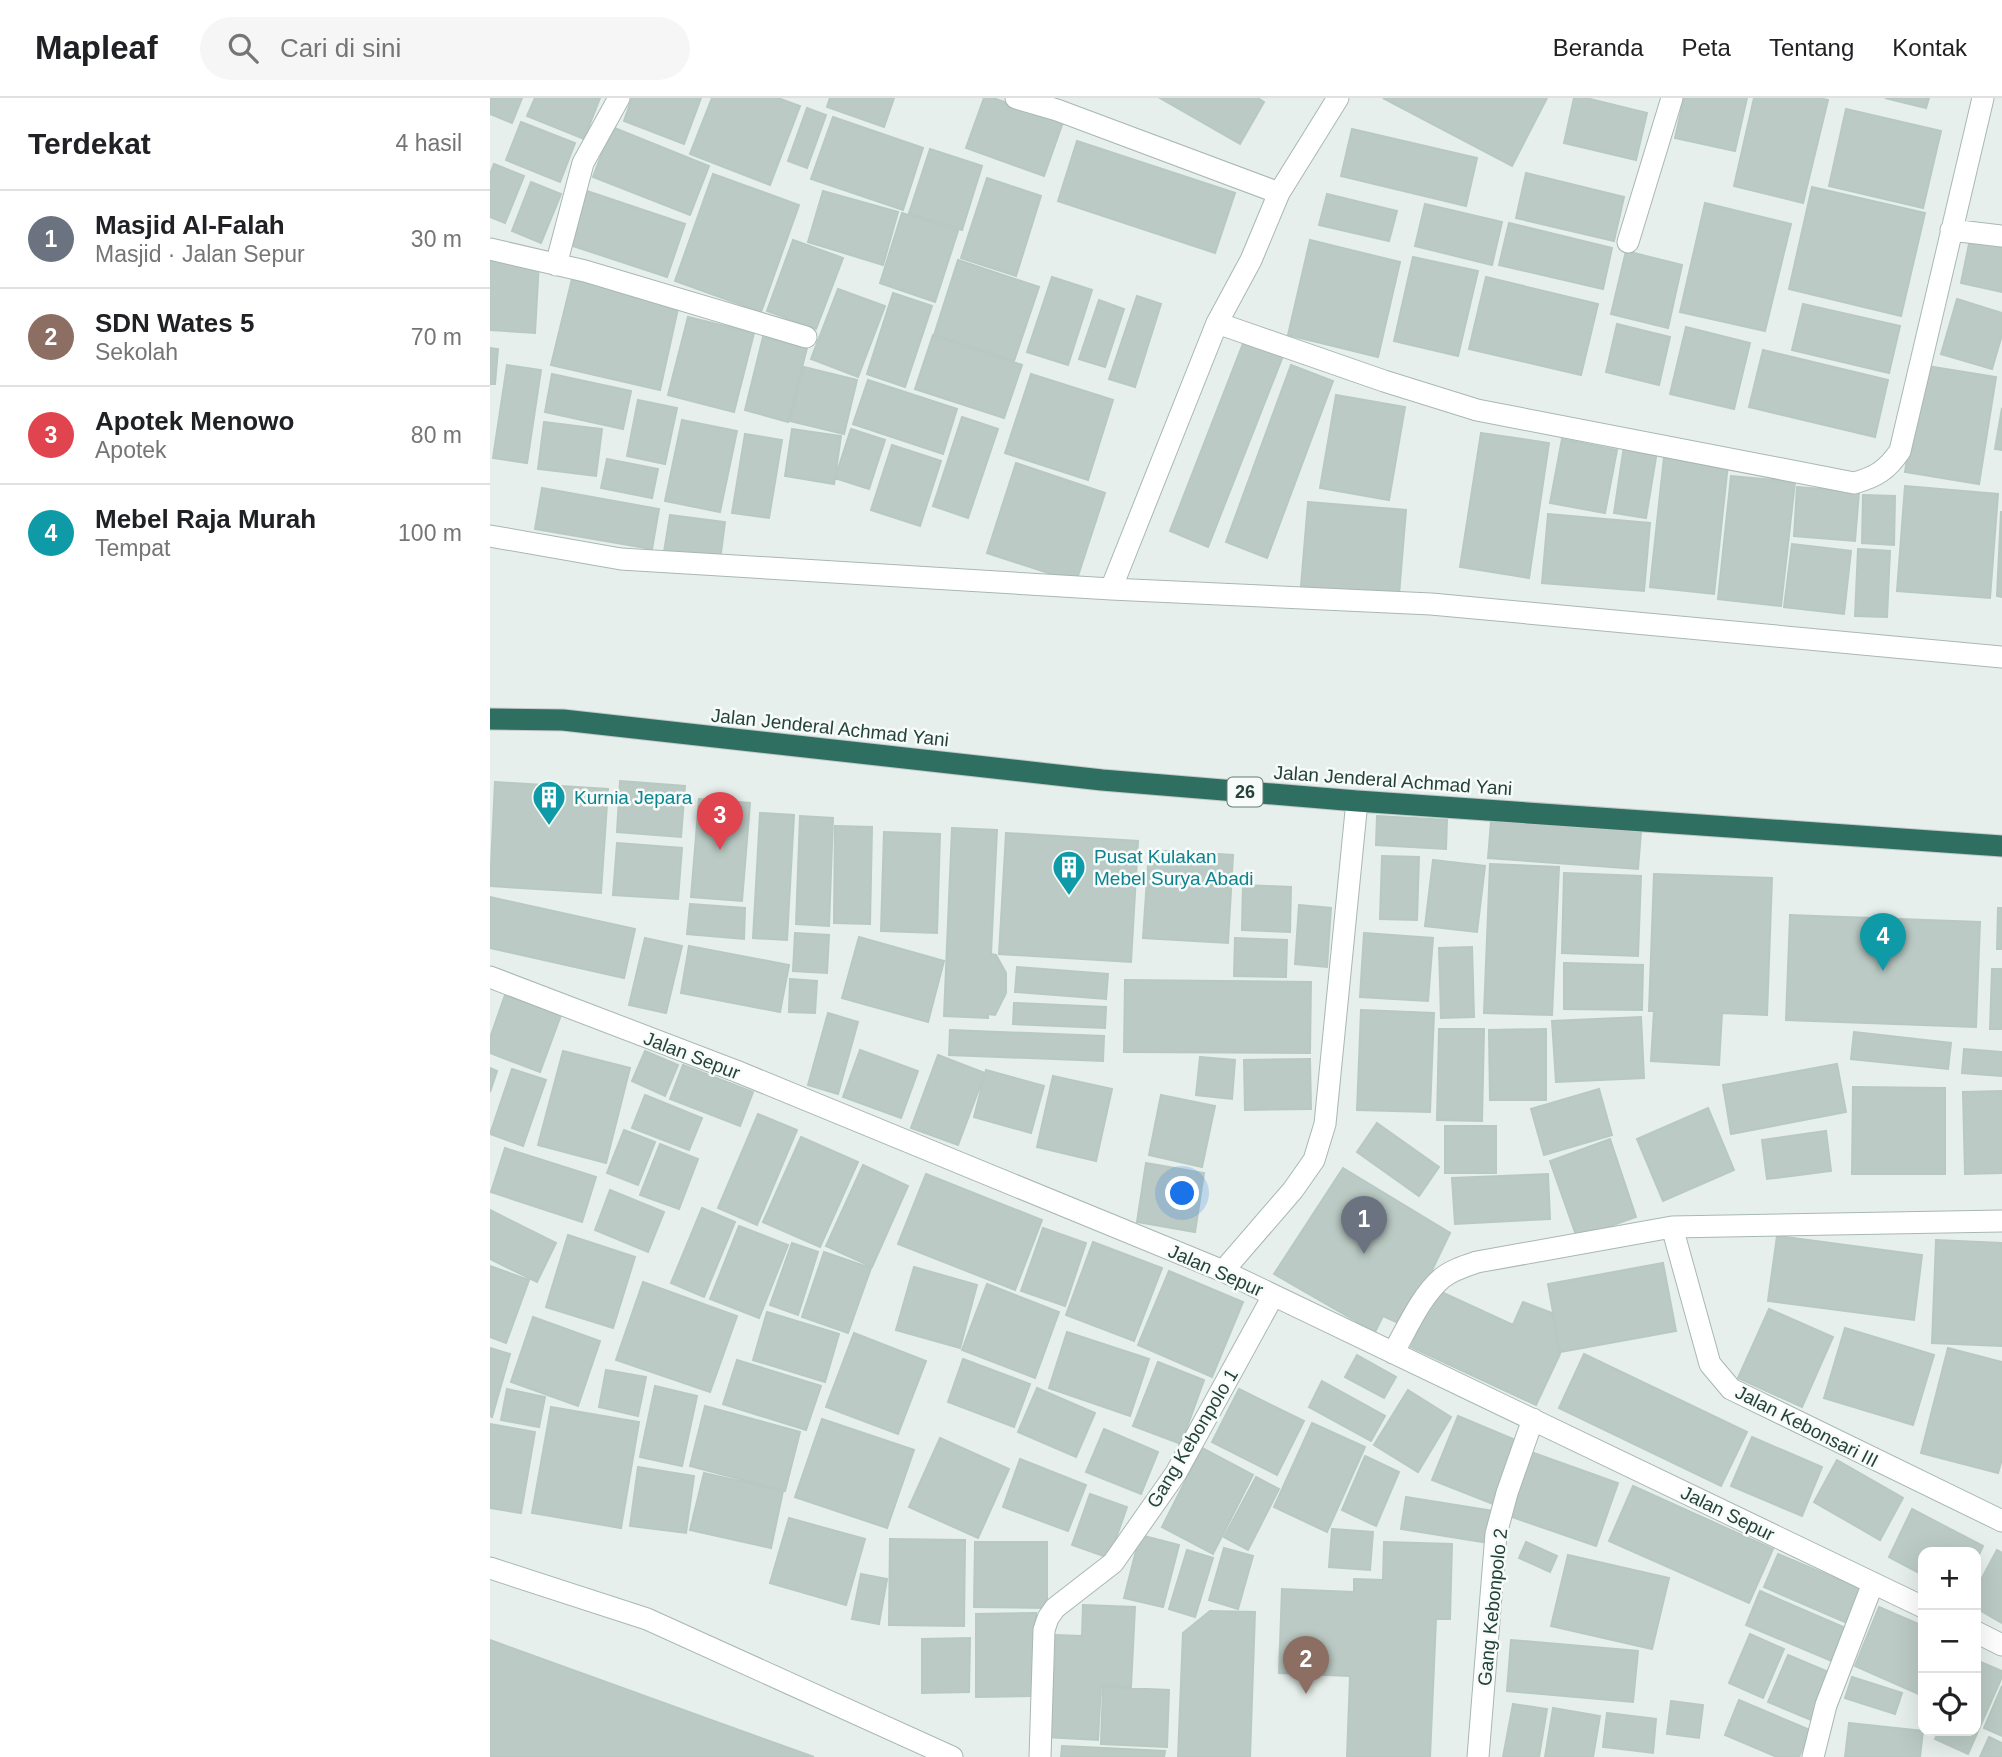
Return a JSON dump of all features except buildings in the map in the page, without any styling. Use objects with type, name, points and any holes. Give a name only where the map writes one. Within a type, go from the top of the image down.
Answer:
[{"type":"highway","name":"Jalan Jenderal Achmad Yani","points":[[490,719],[563,720],[1102,780],[1357,801],[2002,846]]},
{"type":"street","points":[[555,265],[583,163],[618,98]]},
{"type":"street","points":[[1016,98],[1057,110],[1279,192]]},
{"type":"street","points":[[1111,589],[1217,323],[1251,260],[1279,192],[1338,98]]},
{"type":"street","points":[[1628,242],[1672,98]]},
{"type":"street","points":[[1217,323],[1477,410],[1854,483],[1874,477],[1889,467],[1900,451],[1983,98]]},
{"type":"street","points":[[1951,230],[2002,236]]},
{"type":"street","points":[[490,249],[585,271],[806,337]]},
{"type":"street","points":[[490,536],[621,559],[1111,589],[1431,604],[2002,657]]},
{"type":"street","points":[[1223,1271],[1293,1190],[1314,1160],[1325,1124],[1357,801]]},
{"type":"street","name":"Jalan Sepur","points":[[490,977],[736,1071],[1223,1271],[1918,1605]]},
{"type":"street","points":[[1393,1353],[1424,1301],[1442,1279],[1477,1262],[1672,1227],[2002,1221]]},
{"type":"street","name":"Jalan Kebonsari III","points":[[1672,1227],[1710,1364],[1731,1389],[2002,1521]]},
{"type":"street","name":"Gang Kebonpolo 1","points":[[1040,1757],[1044,1630],[1048,1618],[1055,1608],[1113,1563],[1137,1530],[1176,1474],[1273,1297]]},
{"type":"street","name":"Gang Kebonpolo 2","points":[[1478,1757],[1496,1534],[1533,1419]]},
{"type":"street","points":[[490,1568],[647,1619],[952,1757]]},
{"type":"street","points":[[1813,1757],[1826,1705],[1873,1583]]},
{"type":"street","points":[[1981,1634],[2002,1645]]},
{"type":"place","name":"Kurnia Jepara","points":[[549,827]]},
{"type":"place","name":"Apotek Menowo","points":[[720,850]]},
{"type":"place","name":"Pusat Kulakan Mebel Surya Abadi","points":[[1069,897]]},
{"type":"place","name":"Mebel Raja Murah","points":[[1883,971]]},
{"type":"place","name":"Masjid Al-Falah","points":[[1364,1254]]},
{"type":"place","name":"SDN Wates 5","points":[[1306,1694]]}]
